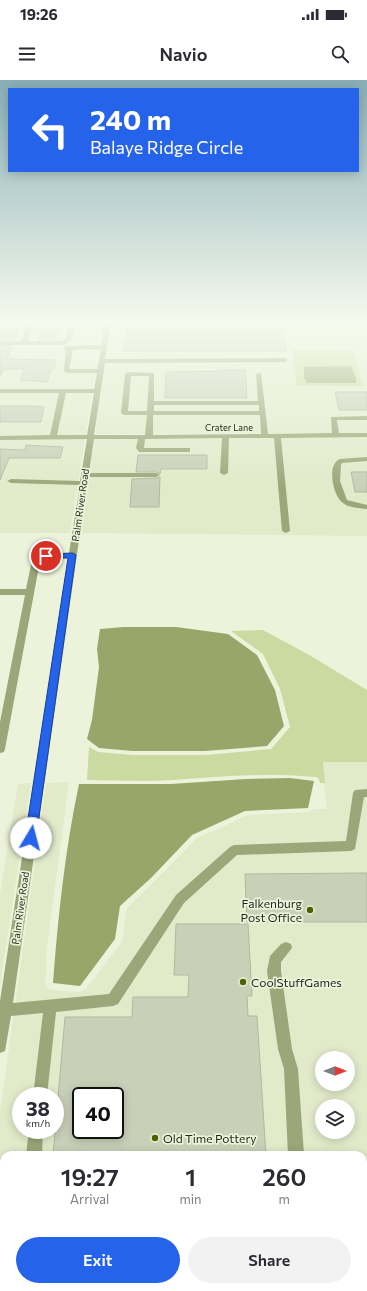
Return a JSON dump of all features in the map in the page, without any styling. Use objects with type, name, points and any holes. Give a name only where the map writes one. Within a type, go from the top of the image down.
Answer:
[{"type":"street","name":"Palm River Road","points":[[0,1046],[99,377]]},
{"type":"street","points":[[128,377],[124,413],[263,413]]},
{"type":"street","points":[[152,377],[150,413],[146,436],[140,448],[142,450],[187,450]]},
{"type":"street","points":[[258,377],[265,436]]},
{"type":"street","points":[[0,391],[97,391]]},
{"type":"street","points":[[53,438],[63,391]]},
{"type":"street","points":[[150,403],[262,403]]},
{"type":"street","points":[[336,435],[333,418],[367,418]]},
{"type":"street","name":"Crater Lane","points":[[0,438],[90,436],[367,435]]},
{"type":"street","points":[[224,473],[226,436]]},
{"type":"street","points":[[277,436],[286,532]]},
{"type":"street","points":[[367,459],[340,461],[335,469],[344,502],[367,507]]},
{"type":"street","points":[[11,481],[41,483],[156,475]]},
{"type":"street","points":[[0,749],[36,560],[38,557],[73,555]]},
{"type":"street","points":[[0,592],[30,592]]},
{"type":"street","points":[[5,1010],[113,1000],[180,899],[234,850],[351,846],[359,793],[367,793]]},
{"type":"street","points":[[286,948],[275,960],[274,971],[285,1049],[291,1069],[296,1151]]},
{"type":"street","points":[[41,1087],[50,1007]]},
{"type":"street","points":[[34,1151],[35,1139]]},
{"type":"shaded area","points":[[0,377],[95,377],[70,533],[0,533]]},
{"type":"shaded area","points":[[103,377],[296,377],[297,386],[362,385],[360,377],[367,377],[367,433],[95,434]]},
{"type":"shaded area","points":[[296,377],[360,377],[362,386],[297,386]]},
{"type":"shaded area","points":[[304,377],[355,377],[356,383],[307,383]]},
{"type":"shaded area","points":[[367,437],[367,536],[81,533],[95,438]]},
{"type":"shaded area","points":[[124,627],[176,627],[228,634],[257,655],[275,690],[284,726],[267,746],[205,751],[133,751],[99,748],[87,739],[92,720],[99,667],[97,649],[100,629]]},
{"type":"shaded area","points":[[263,630],[311,656],[367,690],[367,762],[323,762],[325,783],[320,783],[319,779],[316,777],[280,775],[161,781],[87,780],[89,747],[98,752],[133,755],[206,755],[271,749],[290,727],[280,689],[263,654],[231,631]]},
{"type":"shaded area","points":[[322,762],[367,762],[367,1151],[0,1151],[0,1112],[46,783],[69,782],[45,962],[47,962],[45,984],[51,990],[79,992],[85,990],[122,942],[127,908],[197,838],[248,815],[309,812],[315,809],[327,809]]},
{"type":"shaded area","points":[[290,778],[314,781],[308,808],[245,811],[192,835],[151,878],[120,906],[115,939],[80,986],[53,983],[63,884],[79,784],[171,784],[246,779]]},
{"type":"shaded area","points":[[31,783],[0,986],[0,895],[18,784]]},
{"type":"building","points":[[21,377],[49,377],[47,382],[20,380]]},
{"type":"building","points":[[166,377],[245,377],[247,398],[165,398]]},
{"type":"building","points":[[335,392],[367,392],[367,410],[339,410]]},
{"type":"building","points":[[0,406],[44,407],[41,422],[0,422]]},
{"type":"building","points":[[26,445],[63,447],[60,458],[9,458],[0,480],[0,449],[25,450]]},
{"type":"building","points":[[138,455],[207,455],[207,469],[161,469],[160,474],[156,472],[136,472]]},
{"type":"building","points":[[351,472],[367,472],[367,492],[355,492]]},
{"type":"building","points":[[160,477],[159,507],[130,507],[132,479]]},
{"type":"building","points":[[367,873],[367,922],[247,922],[245,874]]},
{"type":"building","points":[[176,924],[248,924],[252,996],[247,996],[248,1016],[257,1016],[266,1151],[53,1151],[54,1139],[64,1139],[64,1087],[59,1087],[65,1017],[132,1017],[133,997],[188,997],[189,975],[174,975]]},
{"type":"place","name":"Falkenburg Post Office","points":[[310,910]]},
{"type":"place","name":"CoolStuffGames","points":[[243,982]]},
{"type":"place","name":"Old Time Pottery","points":[[155,1138]]},
{"type":"route","points":[[31,838],[73,555],[46,556]]}]
